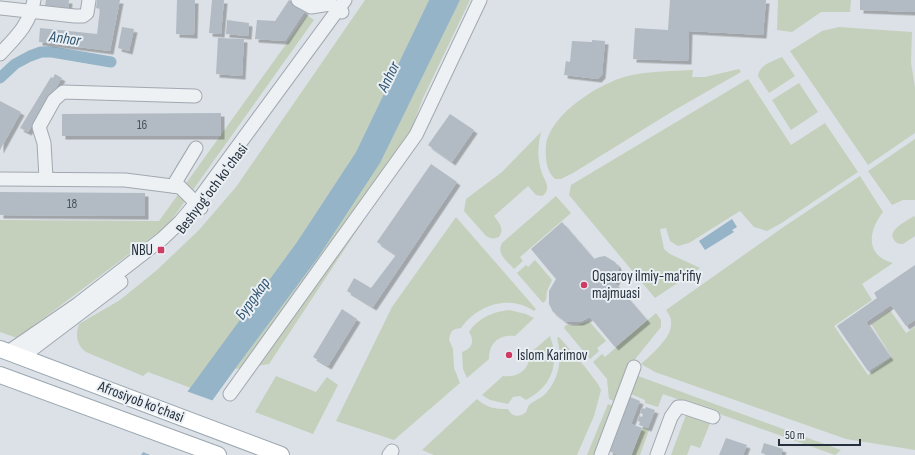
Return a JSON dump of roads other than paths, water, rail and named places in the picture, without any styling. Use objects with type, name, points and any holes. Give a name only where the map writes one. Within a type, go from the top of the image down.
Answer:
[{"type":"main road","name":"Beshyogʻoch koʻchasi","points":[[0,374],[7,354]]},
{"type":"main road","name":"Afrosiyob ko'chasi","points":[[7,354],[136,400],[227,435],[262,452],[281,455]]},
{"type":"main road","name":"Afrosiyob ko'chasi","points":[[0,374],[218,455]]},
{"type":"street","points":[[0,8],[33,5],[75,16],[83,16],[87,13],[89,0]]},
{"type":"street","points":[[298,0],[311,7],[337,5]]},
{"type":"street","name":"Beshyogʻoch koʻchasi","points":[[7,354],[146,263],[181,232],[198,205],[337,5],[350,0]]},
{"type":"street","points":[[230,394],[416,135],[480,0]]},
{"type":"street","points":[[0,54],[23,29],[33,5]]},
{"type":"street","points":[[46,178],[44,144],[39,127],[54,100],[63,92],[195,96]]},
{"type":"street","points":[[173,186],[196,148]]},
{"type":"street","points":[[0,179],[46,178],[125,180],[173,186],[180,187],[198,205]]},
{"type":"street","points":[[601,455],[634,367]]},
{"type":"street","points":[[657,455],[670,417],[678,407],[683,407],[713,417]]},
{"type":"water","name":"Бурджар","points":[[429,0],[460,0],[380,163],[317,259],[173,455],[141,455],[297,242],[356,152]]},
{"type":"water","points":[[732,219],[737,227],[732,230],[734,232],[705,250],[699,241]]},
{"type":"waterway","name":"Anhor","points":[[0,78],[15,64],[41,52],[52,52],[111,62]]},
{"type":"place","name":"NBU","points":[[161,250]]},
{"type":"place","name":"Oqsaroy ilmiy-ma'rifiy majmuasi","points":[[584,285]]},
{"type":"place","name":"Islom Karimov","points":[[509,355]]}]
